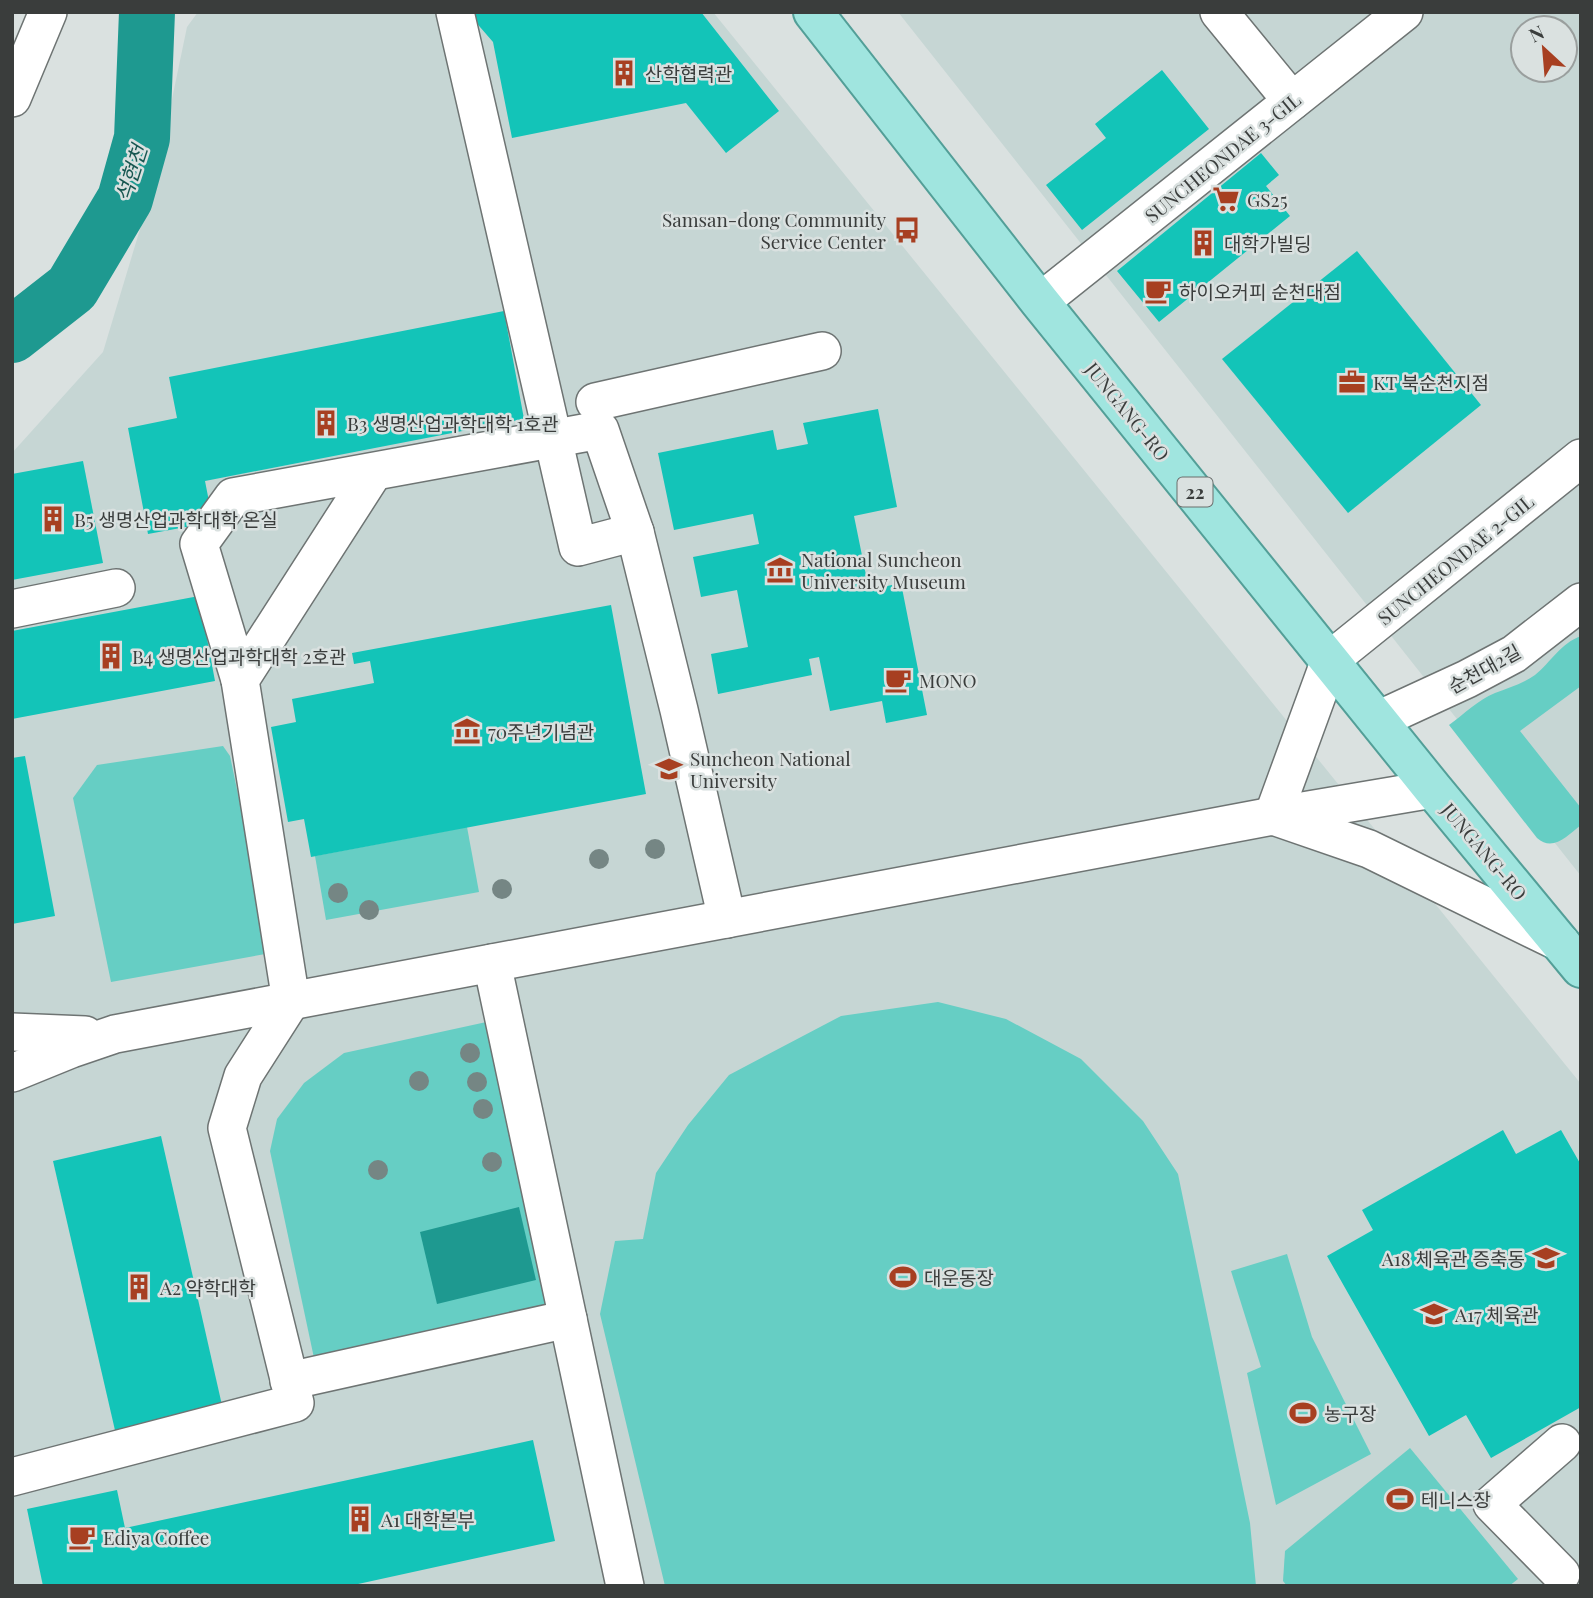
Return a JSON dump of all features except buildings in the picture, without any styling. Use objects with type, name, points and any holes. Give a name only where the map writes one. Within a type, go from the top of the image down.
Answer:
[{"type":"main road","name":"JUNGANG-RO","points":[[813,12],[1040,302],[1433,789],[1573,951]]},
{"type":"street","points":[[12,98],[48,12]]},
{"type":"street","points":[[455,12],[578,547],[635,532]]},
{"type":"street","points":[[1219,12],[1292,101]]},
{"type":"street","name":"SUNCHEONDAE 3-GIL","points":[[1040,302],[1404,12]]},
{"type":"street","points":[[595,402],[822,351]]},
{"type":"street","points":[[12,1477],[295,1403],[227,1128],[243,1076],[291,1001],[240,680],[199,544],[233,497],[600,430],[635,532],[727,919]]},
{"type":"street","name":"SUNCHEONDAE 2-GIL","points":[[1330,660],[1581,458]]},
{"type":"street","points":[[240,680],[373,473]]},
{"type":"street","points":[[12,609],[116,588]]},
{"type":"street","name":"순천대2길","points":[[1378,720],[1467,680],[1514,654],[1581,602]]},
{"type":"street","points":[[1273,816],[1330,660]]},
{"type":"street","points":[[12,1032],[71,1036],[114,1034],[1273,816],[1433,789]]},
{"type":"street","points":[[1273,816],[1369,849],[1573,951]]},
{"type":"street","points":[[492,963],[568,1318],[617,1584]]},
{"type":"street","points":[[12,1073],[114,1034]]},
{"type":"street","points":[[289,1381],[568,1318]]},
{"type":"street","points":[[1562,1443],[1492,1504],[1563,1572]]},
{"type":"shaded area","name":"Suncheon National University","points":[[198,12],[713,12],[1581,1084],[1581,1586],[12,1586],[12,453],[103,352],[156,176],[187,27]]},
{"type":"shaded area","points":[[898,12],[1581,12],[1581,876]]},
{"type":"shaded area","points":[[1581,636],[1581,686],[1520,731],[1581,808],[1581,825],[1560,841],[1543,842],[1537,838],[1449,725],[1483,699],[1535,675],[1562,648]]},
{"type":"shaded area","points":[[223,746],[230,756],[271,953],[111,982],[73,798],[97,765]]},
{"type":"shaded area","points":[[467,827],[479,892],[326,920],[315,856]]},
{"type":"shaded area","name":"대운동장","points":[[938,1002],[1006,1019],[1081,1059],[1143,1121],[1178,1174],[1250,1523],[1256,1586],[665,1586],[600,1314],[615,1241],[643,1239],[656,1173],[688,1125],[729,1075],[841,1016]]},
{"type":"shaded area","points":[[491,1021],[552,1307],[314,1358],[270,1151],[277,1119],[304,1083],[344,1053]]},
{"type":"shaded area","points":[[519,1207],[536,1280],[437,1304],[420,1232]]},
{"type":"shaded area","name":"농구장","points":[[1287,1254],[1312,1337],[1371,1454],[1276,1505],[1247,1373],[1261,1367],[1231,1271]]},
{"type":"shaded area","name":"테니스장","points":[[1410,1448],[1518,1579],[1509,1586],[1287,1586],[1283,1581],[1285,1551]]},
{"type":"waterway","name":"석현천","points":[[12,335],[72,288],[125,199],[142,138],[147,12]]},
{"type":"place","name":"산학협력관","points":[[624,73]]},
{"type":"place","name":"GS25","points":[[1226,199]]},
{"type":"place","name":"Samsan-dong Community Service Center","points":[[907,230]]},
{"type":"place","name":"대학가빌딩","points":[[1203,243]]},
{"type":"place","name":"하이오커피 순천대점","points":[[1158,291]]},
{"type":"place","name":"KT 북순천지점","points":[[1352,382]]},
{"type":"place","name":"B3 생명산업과학대학 1호관","points":[[326,423]]},
{"type":"place","name":"B5 생명산업과학대학 온실","points":[[53,519]]},
{"type":"place","name":"National Suncheon University Museum","points":[[780,570]]},
{"type":"place","name":"B4 생명산업과학대학 2호관","points":[[111,656]]},
{"type":"place","name":"MONO","points":[[898,680]]},
{"type":"place","name":"70주년기념관","points":[[467,731]]},
{"type":"place","name":"Suncheon National University","points":[[669,769]]},
{"type":"place","name":"A18 체육관 증축동","points":[[1546,1258]]},
{"type":"place","name":"대운동장","points":[[903,1277]]},
{"type":"place","name":"A2 약학대학","points":[[139,1287]]},
{"type":"place","name":"A17 체육관","points":[[1434,1314]]},
{"type":"place","name":"농구장","points":[[1303,1413]]},
{"type":"place","name":"테니스장","points":[[1400,1499]]},
{"type":"place","name":"A1 대학본부","points":[[360,1519]]},
{"type":"place","name":"Ediya Coffee","points":[[82,1537]]}]
